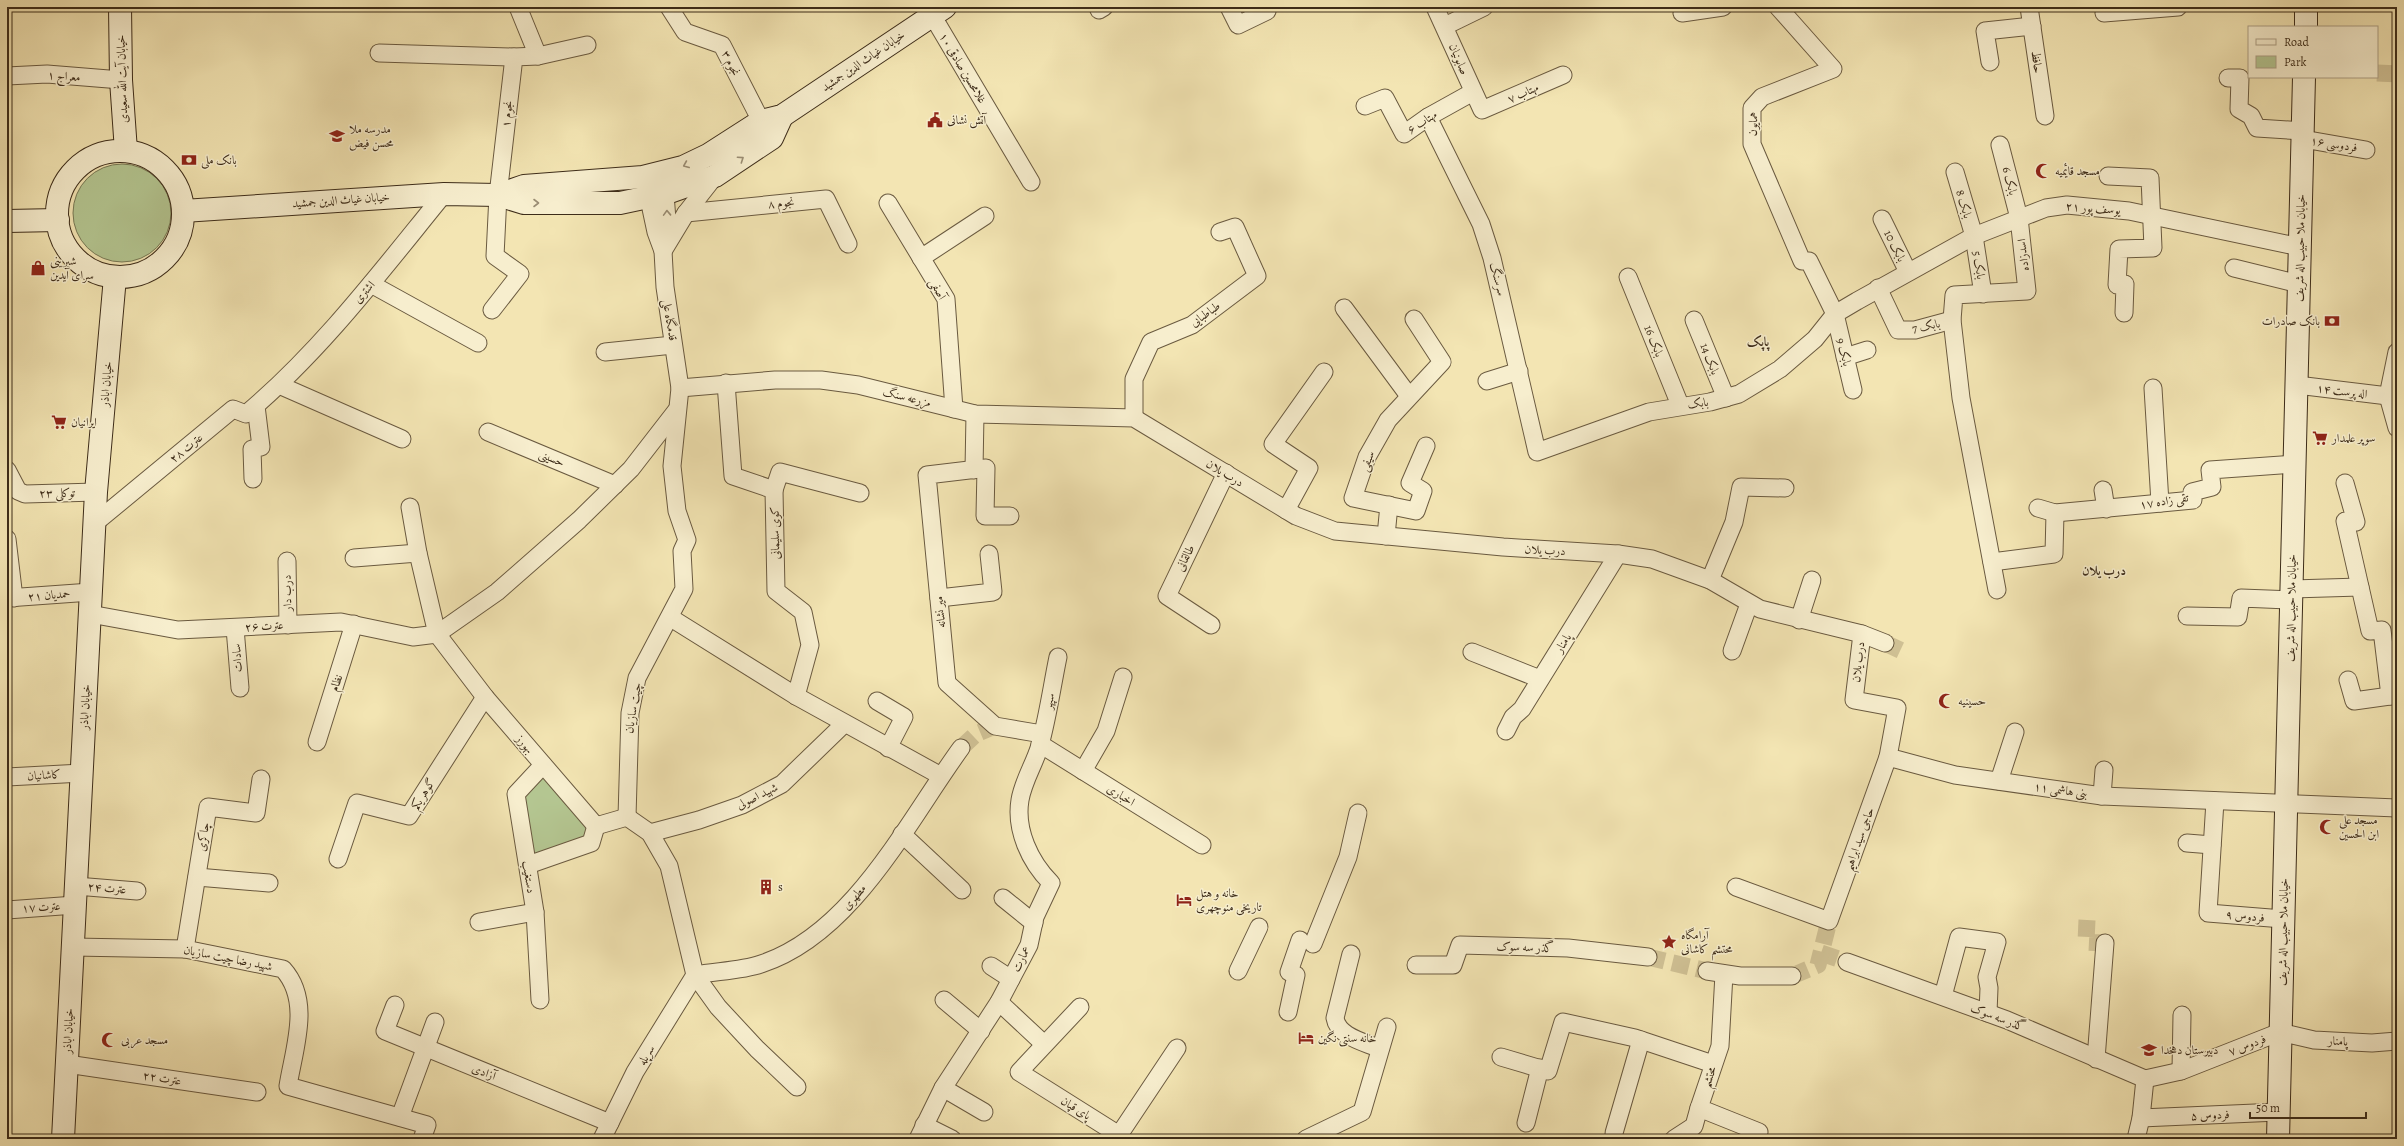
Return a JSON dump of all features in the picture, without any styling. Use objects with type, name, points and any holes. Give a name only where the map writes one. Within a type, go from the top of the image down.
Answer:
[{"type":"main road","name":"خیابان آیت الله سعیدی","points":[[120,7],[121,80],[126,151]]},
{"type":"main road","points":[[2306,7],[2306,26]]},
{"type":"main road","name":"خیابان غیاث الدین جمشید","points":[[183,210],[444,194],[498,195],[524,203],[620,203],[655,185],[683,167],[708,155],[761,121],[782,116],[935,10]]},
{"type":"main road","name":"خیابان ملا حبیب اله شریف","points":[[2278,1139],[2304,78]]},
{"type":"main road","name":"خیابان غیاث الدین جمشید","points":[[655,185],[715,176],[772,138],[782,116]]},
{"type":"main road","points":[[126,151],[144,155],[159,164],[172,177],[180,193],[183,210],[182,228],[176,245],[165,259],[150,270],[133,276],[116,276],[98,273],[83,264],[70,252],[62,237],[58,220],[61,196],[65,184],[75,170],[90,158],[108,152],[126,151]]},
{"type":"main road","points":[[7,221],[58,220]]},
{"type":"main road","name":"خیابان اباذر","points":[[63,1139],[96,492],[116,276]]},
{"type":"street","points":[[518,7],[538,56]]},
{"type":"street","name":"نجوم ۳","points":[[669,7],[685,32],[722,45],[761,121]]},
{"type":"street","points":[[1098,7],[1099,10],[1104,7]]},
{"type":"street","points":[[1229,7],[1238,25],[1267,11]]},
{"type":"street","name":"صابونیان","points":[[1435,7],[1445,26],[1482,110]]},
{"type":"street","points":[[1445,26],[1484,7]]},
{"type":"street","points":[[1682,13],[1723,7]]},
{"type":"street","name":"همایون","points":[[1778,7],[1833,69],[1762,97],[1752,108],[1752,144],[1802,261],[1809,261],[1835,314]]},
{"type":"street","name":"حافظ","points":[[2029,7],[2045,116]]},
{"type":"street","points":[[2104,13],[2178,7]]},
{"type":"street","name":"غلامحسین صادقی ۱۰","points":[[935,10],[1031,182]]},
{"type":"street","points":[[1990,62],[1985,31],[2032,26]]},
{"type":"street","points":[[379,52],[514,57],[538,56],[587,45]]},
{"type":"street","name":"نجوم ۱","points":[[498,195],[514,57]]},
{"type":"street","name":"معراج ۱","points":[[7,76],[47,74],[121,80]]},
{"type":"street","name":"مهتاب ۷","points":[[1482,110],[1563,75]]},
{"type":"street","name":"فردوسی ۱۶","points":[[2228,78],[2240,78],[2240,109],[2251,116],[2257,128],[2303,135],[2366,150]]},
{"type":"street","name":"مهتاب ۶","points":[[1365,106],[1385,98],[1404,134],[1428,117],[1473,92]]},
{"type":"street","name":"سرسنگ","points":[[1428,117],[1481,224],[1499,281],[1537,452]]},
{"type":"street","name":"بابک 6","points":[[2000,145],[2019,218]]},
{"type":"street","name":"بابک 8","points":[[1955,172],[1974,236]]},
{"type":"street","points":[[663,251],[686,213],[715,176]]},
{"type":"street","points":[[2108,176],[2150,178],[2153,216],[2153,248],[2119,249],[2117,285],[2125,284],[2124,313]]},
{"type":"street","name":"قدمگاه علی","points":[[655,185],[656,232],[663,251],[665,287],[680,388]]},
{"type":"street","name":"اشتری","points":[[279,385],[371,284],[444,194]]},
{"type":"street","points":[[492,310],[520,274],[495,256],[498,195]]},
{"type":"street","name":"نجوم ۸","points":[[686,213],[826,199],[848,244]]},
{"type":"street","name":"آصفی","points":[[888,204],[946,299],[954,409]]},
{"type":"street","name":"یوسف پور ۲۱","points":[[1835,314],[1878,288],[1974,236],[2046,208],[2067,205],[2129,211],[2300,247]]},
{"type":"street","points":[[921,258],[985,216]]},
{"type":"street","name":"اسدزاده","points":[[1983,294],[2027,291],[2019,218]]},
{"type":"street","name":"بابک 10","points":[[1882,219],[1908,272]]},
{"type":"street","name":"طباطبایی","points":[[1134,418],[1134,379],[1152,342],[1192,325],[1257,276],[1227,230]]},
{"type":"street","name":"بابک 5","points":[[1974,236],[1983,294]]},
{"type":"street","points":[[2234,268],[2299,284]]},
{"type":"street","name":"بابک 16","points":[[1628,277],[1680,405]]},
{"type":"street","points":[[371,284],[478,343]]},
{"type":"street","name":"بابک 7","points":[[1878,288],[1898,330],[1915,330],[1952,320]]},
{"type":"street","points":[[1983,294],[1954,295],[1952,320],[1961,398],[1997,590]]},
{"type":"street","points":[[1344,308],[1409,396]]},
{"type":"street","name":"بابک 9","points":[[1835,314],[1853,390]]},
{"type":"street","name":"بابک","points":[[1537,452],[1648,412],[1680,405],[1726,398],[1749,388],[1780,370],[1815,339],[1835,314]]},
{"type":"street","name":"سیفی","points":[[1414,319],[1442,362],[1388,420],[1367,457],[1353,498],[1416,511],[1423,491],[1410,483],[1426,446]]},
{"type":"street","name":"بابک 14","points":[[1694,320],[1726,398]]},
{"type":"street","points":[[605,352],[674,345]]},
{"type":"street","points":[[1845,358],[1867,350]]},
{"type":"street","points":[[2397,352],[2388,396],[2397,428]]},
{"type":"street","points":[[1488,381],[1519,371]]},
{"type":"street","points":[[1286,510],[1309,468],[1272,444],[1324,372]]},
{"type":"street","name":"مزرعه سنگ","points":[[680,388],[775,380],[839,381],[975,414],[1134,418]]},
{"type":"street","name":"کوی سلیمانی","points":[[726,383],[733,476],[774,490],[776,591],[803,612],[810,645],[796,696]]},
{"type":"street","points":[[279,385],[402,439]]},
{"type":"street","name":"عترت ۲۸","points":[[95,523],[233,409],[246,414],[279,385]]},
{"type":"street","name":"اله پرست ۱۴","points":[[2296,385],[2388,396]]},
{"type":"street","name":"چیت سازیان","points":[[627,817],[630,713],[637,678],[671,618],[684,589],[682,551],[687,540],[677,511],[672,466],[676,411],[680,388]]},
{"type":"street","points":[[2153,388],[2160,503]]},
{"type":"street","points":[[253,479],[252,449],[261,447],[256,406]]},
{"type":"street","points":[[410,507],[418,553],[437,634],[521,573],[636,464],[676,411]]},
{"type":"street","points":[[975,414],[985,516],[1010,516]]},
{"type":"street","name":"درب یلان","points":[[1134,418],[1286,510],[1308,522],[1335,531],[1503,547],[1618,554],[1652,560],[1710,580],[1749,604],[1773,614],[1862,634],[1854,700],[1897,708],[1888,757]]},
{"type":"street","name":"حسینی","points":[[488,432],[615,485]]},
{"type":"street","name":"تقی زاده ۱۷","points":[[2055,513],[2193,500],[2192,492],[2212,487],[2210,470],[2295,464]]},
{"type":"street","name":"میر نشانه","points":[[980,469],[927,475],[946,683],[995,726],[1041,739]]},
{"type":"street","name":"توکلی ۲۳","points":[[7,470],[18,491],[25,494],[96,492]]},
{"type":"street","points":[[774,490],[780,472],[860,492]]},
{"type":"street","name":"طالقانی","points":[[1211,625],[1167,596],[1226,473]]},
{"type":"street","points":[[2345,483],[2356,522],[2345,521],[2370,631],[2382,630],[2393,696],[2354,700],[2348,680]]},
{"type":"street","points":[[1710,580],[1734,522],[1740,487],[1785,488]]},
{"type":"street","points":[[2103,490],[2106,509]]},
{"type":"street","points":[[1386,536],[1389,505]]},
{"type":"street","points":[[1992,562],[2054,554],[2055,513],[2038,508]]},
{"type":"street","points":[[7,538],[11,598]]},
{"type":"street","points":[[354,558],[418,553]]},
{"type":"street","points":[[939,598],[993,592],[989,554]]},
{"type":"street","name":"پامنار","points":[[1506,730],[1540,679],[1618,554]]},
{"type":"street","name":"درب دار","points":[[287,561],[288,625]]},
{"type":"street","points":[[1799,620],[1812,580]]},
{"type":"street","points":[[2187,616],[2238,617],[2241,598],[2360,587]]},
{"type":"street","name":"حمدیان ۲۱","points":[[11,598],[91,592]]},
{"type":"street","points":[[1732,651],[1749,604]]},
{"type":"street","name":"عترت ۲۶","points":[[90,614],[171,630],[235,628],[330,622],[354,624],[413,637],[437,634]]},
{"type":"street","points":[[671,618],[796,696],[844,724],[941,776]]},
{"type":"street","name":"نظام","points":[[317,742],[354,624]]},
{"type":"street","name":"سادات","points":[[235,628],[240,688]]},
{"type":"street","name":"بهورز","points":[[437,634],[485,697],[596,826]]},
{"type":"street","points":[[1862,634],[1885,643]]},
{"type":"street","points":[[1472,652],[1540,679]]},
{"type":"street","name":"سپهر","points":[[1041,739],[1058,657]]},
{"type":"street","points":[[1083,771],[1106,731],[1123,677]]},
{"type":"street","name":"گوهر یکم","points":[[338,859],[357,802],[409,816],[485,697]]},
{"type":"street","points":[[877,702],[904,717],[888,748]]},
{"type":"street","name":"شهید اصولی","points":[[650,833],[699,820],[728,810],[782,784],[844,724]]},
{"type":"street","points":[[2000,781],[2015,732]]},
{"type":"street","name":"اخباری","points":[[1041,739],[1083,771],[1202,845]]},
{"type":"street","name":"عمارت","points":[[921,1132],[943,1088],[999,1002],[1011,980],[1029,945],[1034,923],[1050,883],[1038,870],[1029,855],[1019,811],[1020,798],[1041,739]]},
{"type":"street","name":"مطهری","points":[[695,974],[760,964],[800,947],[818,934],[854,898],[902,834],[961,748]]},
{"type":"street","name":"بنی هاشمی ۱۱","points":[[1888,757],[1955,775],[2102,796],[2397,808],[2397,810]]},
{"type":"street","name":"حاجی سید ابراهیم","points":[[1736,887],[1830,921],[1888,757]]},
{"type":"street","name":"دستغیب","points":[[540,1000],[535,912],[516,794],[543,765]]},
{"type":"street","points":[[2102,796],[2104,770]]},
{"type":"street","name":"کاشانیان","points":[[7,777],[82,773]]},
{"type":"street","name":"چاکری","points":[[185,949],[208,806],[256,813],[261,779]]},
{"type":"street","points":[[2187,843],[2212,845],[2215,801]]},
{"type":"street","points":[[1288,1012],[1296,975],[1289,972],[1306,942],[1348,856],[1358,813]]},
{"type":"street","points":[[528,865],[591,843],[596,826],[627,817],[650,833],[669,866],[695,974],[718,1007],[757,1049],[797,1086]]},
{"type":"street","points":[[902,834],[962,890]]},
{"type":"street","name":"فردوس ۹","points":[[2212,845],[2208,913],[2283,919]]},
{"type":"street","points":[[197,877],[269,884]]},
{"type":"street","name":"عترت ۲۴","points":[[76,895],[137,891]]},
{"type":"street","name":"عترت ۱۷","points":[[7,910],[76,895]]},
{"type":"street","points":[[1003,898],[1034,923]]},
{"type":"street","points":[[479,922],[535,912]]},
{"type":"street","points":[[1238,971],[1259,927]]},
{"type":"street","points":[[1943,996],[1959,937],[1997,942],[1987,977],[1989,988],[1988,1012]]},
{"type":"street","points":[[2096,1059],[2105,943]]},
{"type":"street","name":"گذر سه سوک","points":[[1416,965],[1453,965],[1460,945],[1568,948],[1648,957]]},
{"type":"street","name":"شهید رضا چیت سازیان","points":[[73,947],[185,949],[283,969],[292,978],[301,1009],[288,1086],[400,1117]]},
{"type":"street","points":[[1351,954],[1335,1018],[1336,1024],[1340,1031],[1380,1049]]},
{"type":"street","name":"گذر سه سوک","points":[[1847,962],[1988,1012],[2145,1079]]},
{"type":"street","points":[[991,966],[1011,980]]},
{"type":"street","points":[[1707,971],[1757,977],[1792,976]]},
{"type":"street","name":"سرپله","points":[[602,1139],[636,1072],[695,974]]},
{"type":"street","name":"محتشم","points":[[1674,1139],[1694,1126],[1698,1108],[1720,1046],[1724,974]]},
{"type":"street","points":[[944,1000],[980,1031]]},
{"type":"street","points":[[999,1002],[1044,1044]]},
{"type":"street","name":"آزادی","points":[[395,1005],[385,1031],[610,1123]]},
{"type":"street","name":"پای قپان","points":[[1080,1007],[1019,1072],[1119,1135],[1177,1048]]},
{"type":"street","points":[[2181,1071],[2182,1015]]},
{"type":"street","points":[[422,1139],[427,1125],[400,1117],[435,1022]]},
{"type":"street","points":[[1502,1057],[1548,1070],[1563,1022],[1641,1040],[1714,1064]]},
{"type":"street","points":[[1306,1139],[1362,1112],[1387,1027]]},
{"type":"street","name":"پامنار","points":[[2280,1032],[2314,1040],[2333,1042],[2372,1043],[2397,1041]]},
{"type":"street","name":"فردوس ۷","points":[[2145,1079],[2181,1071],[2280,1032]]},
{"type":"street","points":[[1614,1133],[1641,1040]]},
{"type":"street","name":"عترت ۲۲","points":[[67,1064],[257,1092]]},
{"type":"street","points":[[1526,1123],[1540,1068]]},
{"type":"street","points":[[2136,1139],[2141,1118],[2145,1079]]},
{"type":"street","points":[[943,1088],[984,1112]]},
{"type":"street","points":[[1698,1108],[1759,1132],[1757,1139]]},
{"type":"street","name":"فردوس ۵","points":[[2141,1118],[2278,1112]]},
{"type":"street","points":[[921,1132],[952,1139]]},
{"type":"green space","points":[[122,164],[141,168],[157,178],[167,194],[171,213],[167,232],[157,248],[141,258],[122,262],[103,258],[87,248],[77,232],[73,213],[77,194],[87,178],[103,168]]},
{"type":"green space","points":[[543,765],[596,826],[591,843],[528,865],[516,794]]},
{"type":"tunnel","points":[[2378,73],[2397,74]]},
{"type":"tunnel","points":[[1885,643],[1902,651]]},
{"type":"tunnel","points":[[961,748],[976,734],[995,726]]},
{"type":"tunnel","points":[[2087,920],[2086,942],[2105,943]]},
{"type":"tunnel","points":[[1792,976],[1818,965],[1829,921]]},
{"type":"tunnel","points":[[1821,953],[1847,962]]},
{"type":"tunnel","points":[[1648,957],[1707,971]]},
{"type":"place","name":"آتش نشانی","points":[[935,120]]},
{"type":"place","name":"مدرسه ملا محسن فیض","points":[[337,136]]},
{"type":"place","name":"بانک ملی","points":[[189,160]]},
{"type":"place","name":"مسجد قایٔمیه","points":[[2043,171]]},
{"type":"place","name":"شیرینی سرای آیدین","points":[[38,268]]},
{"type":"place","name":"بانک صادرات","points":[[2332,321]]},
{"type":"place","name":"ایرانیان","points":[[59,422]]},
{"type":"place","name":"سوپر علمدار","points":[[2320,438]]},
{"type":"place","name":"حسینیه","points":[[1946,701]]},
{"type":"place","name":"مسجد علی ابن الحسین","points":[[2327,827]]},
{"type":"place","name":"s","points":[[766,887]]},
{"type":"place","name":"خانه و هتل تاریخی منوچهری","points":[[1184,900]]},
{"type":"place","name":"آرامگاه محتشم کاشانی","points":[[1669,942]]},
{"type":"place","name":"خانه سنتی نگین","points":[[1306,1038]]},
{"type":"place","name":"مسجد عربی","points":[[109,1040]]},
{"type":"place","name":"دبیرستان دهخدا","points":[[2149,1050]]},
{"type":"district","name":"پاپک","points":[[1758,341]]},
{"type":"district","name":"درب یلان","points":[[2104,570]]}]
